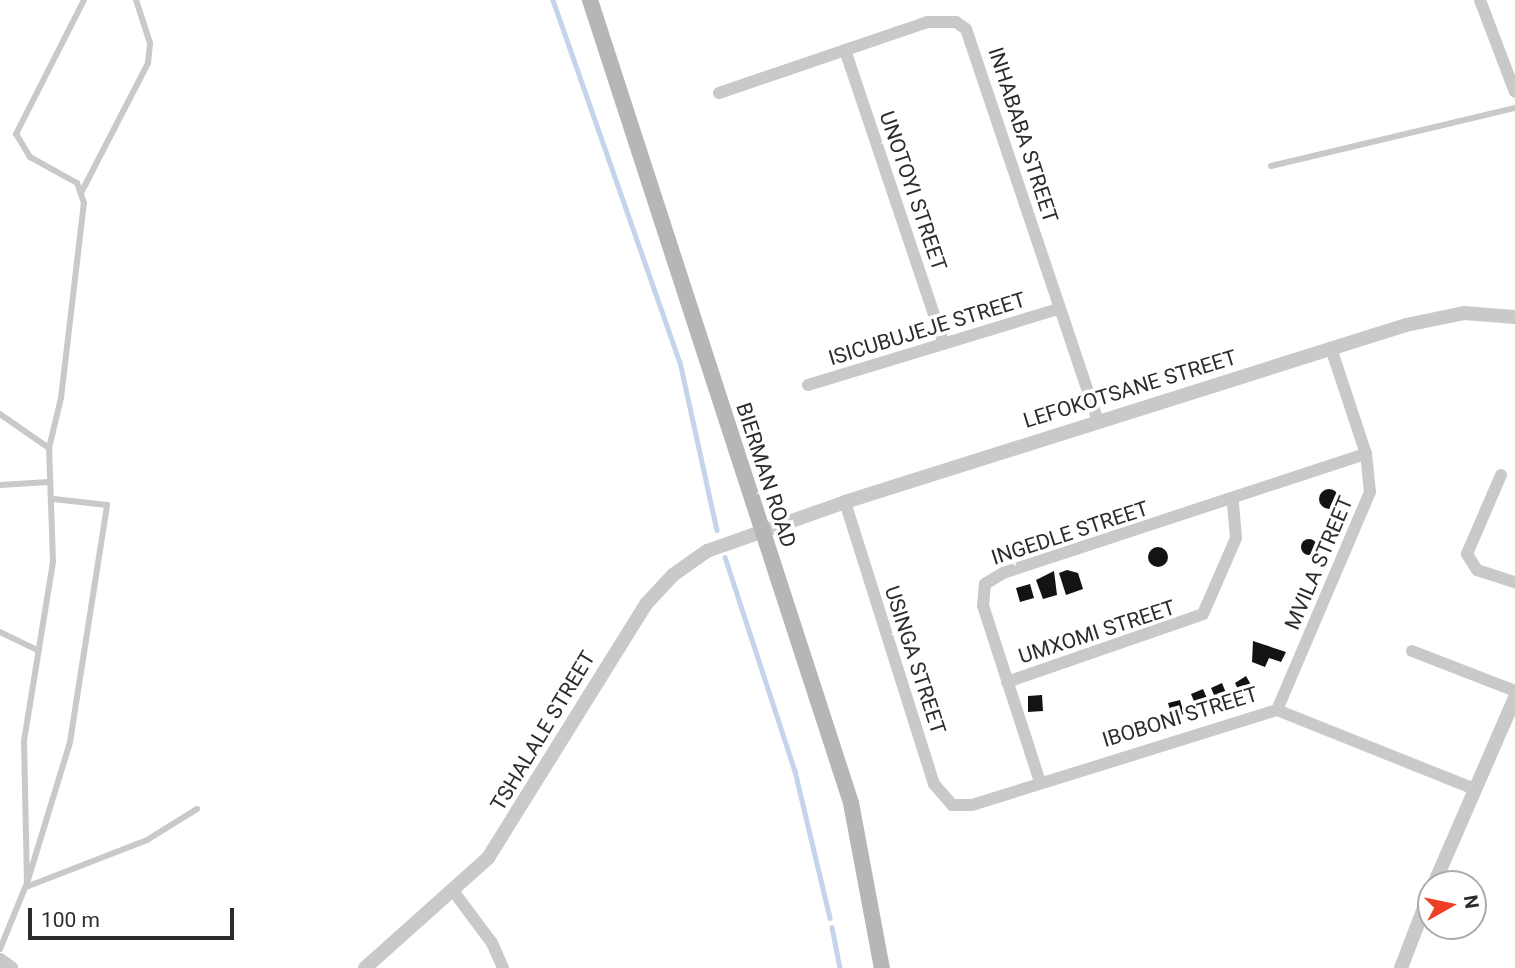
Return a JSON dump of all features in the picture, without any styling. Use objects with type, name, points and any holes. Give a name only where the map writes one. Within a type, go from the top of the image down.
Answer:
[{"type":"main road","name":"BIERMAN ROAD","points":[[590,0],[864,822],[890,968]]},
{"type":"main road","name":"BIERMAN ROAD","points":[[599,0],[851,803],[882,968]]},
{"type":"street","points":[[1480,0],[1515,92]]},
{"type":"street","name":"INHABABA STREET","points":[[719,93],[927,22],[956,22],[965,29],[1098,421]]},
{"type":"street","name":"UNOTOYI STREET","points":[[845,50],[944,344]]},
{"type":"street","name":"ISICUBUJEJE STREET","points":[[808,385],[1058,309]]},
{"type":"street","name":"LEFOKOTSANE STREET","points":[[765,529],[1098,421],[1331,348],[1437,318],[1515,317]]},
{"type":"street","name":"MVILA STREET","points":[[1277,710],[1366,506],[1371,481],[1366,454],[1331,348]]},
{"type":"street","name":"INGEDLE STREET","points":[[1040,782],[983,606],[982,590],[989,579],[1366,454]]},
{"type":"street","points":[[1501,475],[1467,554],[1478,570],[1515,582]]},
{"type":"street","name":"UMXOMI STREET","points":[[1007,682],[1203,614],[1236,538],[1233,500]]},
{"type":"street","name":"USINGA STREET","points":[[845,502],[939,794],[952,805],[972,805]]},
{"type":"street","name":"TSHALALE STREET","points":[[365,968],[454,892],[502,842],[630,627],[661,585],[707,551],[765,529]]},
{"type":"street","points":[[1412,651],[1515,691]]},
{"type":"street","points":[[1440,870],[1515,698]]},
{"type":"street","name":"IBOBONI STREET","points":[[972,805],[1277,710],[1475,789]]},
{"type":"street","points":[[454,892],[503,968]]},
{"type":"street","points":[[1401,968],[1417,926]]},
{"type":"street","points":[[0,960],[12,968]]},
{"type":"lane","points":[[82,191],[77,183],[22,150],[16,134],[84,0]]},
{"type":"lane","points":[[26,885],[24,741],[52,561],[49,448],[61,398],[82,191],[148,63],[150,43],[136,0]]},
{"type":"lane","points":[[1271,166],[1515,108]]},
{"type":"lane","points":[[0,414],[49,448]]},
{"type":"lane","points":[[0,485],[49,482]]},
{"type":"lane","points":[[0,949],[26,885],[70,742],[107,505],[52,499]]},
{"type":"lane","points":[[0,632],[37,650]]},
{"type":"lane","points":[[26,885],[147,840],[197,808]]},
{"type":"building","points":[[1325,489],[1333,489],[1339,499],[1333,509],[1325,509],[1319,503],[1319,495]]},
{"type":"building","points":[[1306,539],[1312,539],[1317,547],[1315,553],[1306,555],[1301,550],[1301,544]]},
{"type":"building","points":[[1158,547],[1165,550],[1168,557],[1165,564],[1158,567],[1151,564],[1148,557],[1151,550]]},
{"type":"building","points":[[1067,570],[1078,573],[1083,589],[1066,595],[1059,573]]},
{"type":"building","points":[[1054,571],[1057,595],[1043,599],[1036,580]]},
{"type":"building","points":[[1030,584],[1034,598],[1020,602],[1016,588]]},
{"type":"building","points":[[1253,641],[1286,652],[1281,662],[1269,658],[1265,667],[1252,662]]},
{"type":"building","points":[[1246,676],[1254,690],[1242,697],[1235,683]]},
{"type":"building","points":[[1222,683],[1228,698],[1217,702],[1211,688]]},
{"type":"building","points":[[1203,689],[1209,703],[1197,708],[1191,694]]},
{"type":"building","points":[[1042,695],[1043,711],[1028,712],[1028,696]]},
{"type":"building","points":[[1180,700],[1184,714],[1172,717],[1168,703]]},
{"type":"waterway","points":[[553,0],[680,362],[717,530]]},
{"type":"waterway","points":[[725,557],[795,771],[830,918]]},
{"type":"waterway","points":[[832,927],[840,968]]}]
